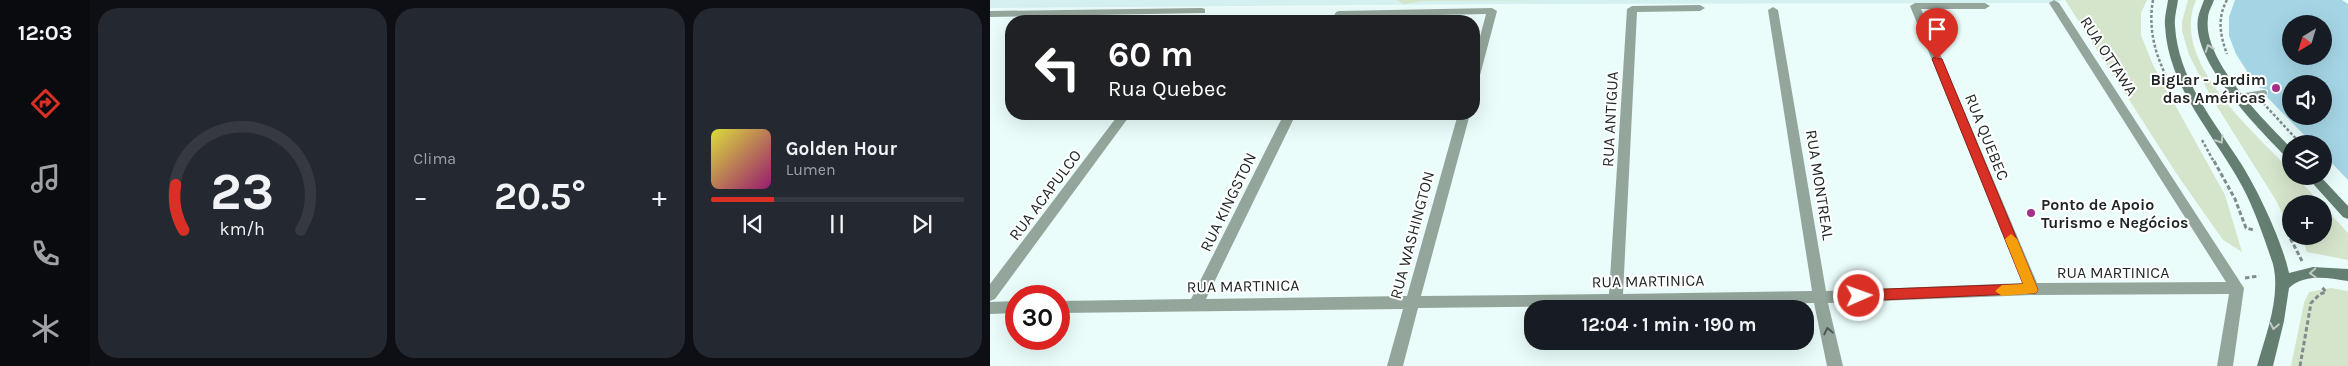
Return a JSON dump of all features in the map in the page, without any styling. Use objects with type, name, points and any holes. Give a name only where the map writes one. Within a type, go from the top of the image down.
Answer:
[{"type":"main road","points":[[2173,0],[2168,16],[2169,37],[2173,54],[2194,98],[2249,187],[2267,227],[2280,264],[2282,286],[2266,366]]},
{"type":"main road","points":[[2209,0],[2202,14],[2203,31],[2214,63],[2239,97],[2282,145]]},
{"type":"main road","points":[[2321,185],[2348,214]]},
{"type":"main road","points":[[2282,286],[2293,277],[2311,272],[2348,275]]},
{"type":"street","name":"RUA OTTAWA","points":[[2054,3],[2237,288]]},
{"type":"street","name":"RUA QUEBEC","points":[[1985,6],[1915,6],[2032,290]]},
{"type":"street","name":"RUA ANTIGUA","points":[[1616,299],[1632,9],[1700,8]]},
{"type":"street","name":"RUA MONTREAL","points":[[1773,10],[1820,297],[1835,366]]},
{"type":"street","points":[[990,14],[1202,11],[1199,15]]},
{"type":"street","points":[[1404,15],[1492,11],[1480,56]]},
{"type":"street","name":"RUA ACAPULCO","points":[[990,295],[1121,120]]},
{"type":"street","name":"RUA KINGSTON","points":[[1196,304],[1287,120]]},
{"type":"street","name":"RUA WASHINGTON","points":[[1394,366],[1462,120]]},
{"type":"street","name":"RUA MARTINICA","points":[[1070,307],[1820,297],[2032,290],[2237,288]]},
{"type":"street","points":[[2225,366],[2237,288]]},
{"type":"street","points":[[990,308],[1005,307]]},
{"type":"lane","points":[[2239,97],[2264,93]]},
{"type":"path","points":[[2228,0],[2220,14],[2219,26],[2220,37],[2229,59]]},
{"type":"path","points":[[2255,94],[2293,135]]},
{"type":"path","points":[[2292,245],[2296,253],[2326,292],[2320,294],[2311,303],[2300,366]]},
{"type":"shaded area","points":[[990,0],[2063,0],[2054,3],[1501,4],[990,8]]},
{"type":"green space","points":[[1396,0],[1561,0],[1423,1],[1404,4]]},
{"type":"green space","points":[[2065,0],[2147,0],[2141,13],[2141,35],[2153,65],[2225,195],[2242,252],[2223,240],[2176,173]]},
{"type":"green space","points":[[2188,0],[2196,0],[2191,23],[2194,47],[2204,70],[2219,93],[2237,115],[2282,162],[2282,185],[2304,185],[2313,195],[2282,195],[2282,213],[2211,97],[2189,55],[2182,31],[2182,22]]},
{"type":"green space","points":[[2332,216],[2348,233],[2348,260],[2307,252],[2304,245],[2332,245]]},
{"type":"green space","points":[[2331,288],[2348,291],[2348,366],[2291,366],[2304,303],[2309,292]]},
{"type":"building","name":"BigLar - Jardim das Américas","points":[[2235,0],[2342,0],[2348,4],[2348,180],[2332,163],[2332,135],[2304,135],[2294,125],[2332,125],[2332,75],[2282,75],[2282,112],[2267,97],[2268,90],[2260,88],[2250,76],[2236,54],[2229,36],[2229,17]]},
{"type":"slow traffic","points":[[2002,291],[2032,290],[2011,239]]},
{"type":"place","name":"BigLar - Jardim das Américas","points":[[2276,88]]},
{"type":"place","name":"Ponto de Apoio Turismo e Negócios","points":[[2031,213]]},
{"type":"route","points":[[1859,296],[2032,290],[1937,59]]}]
